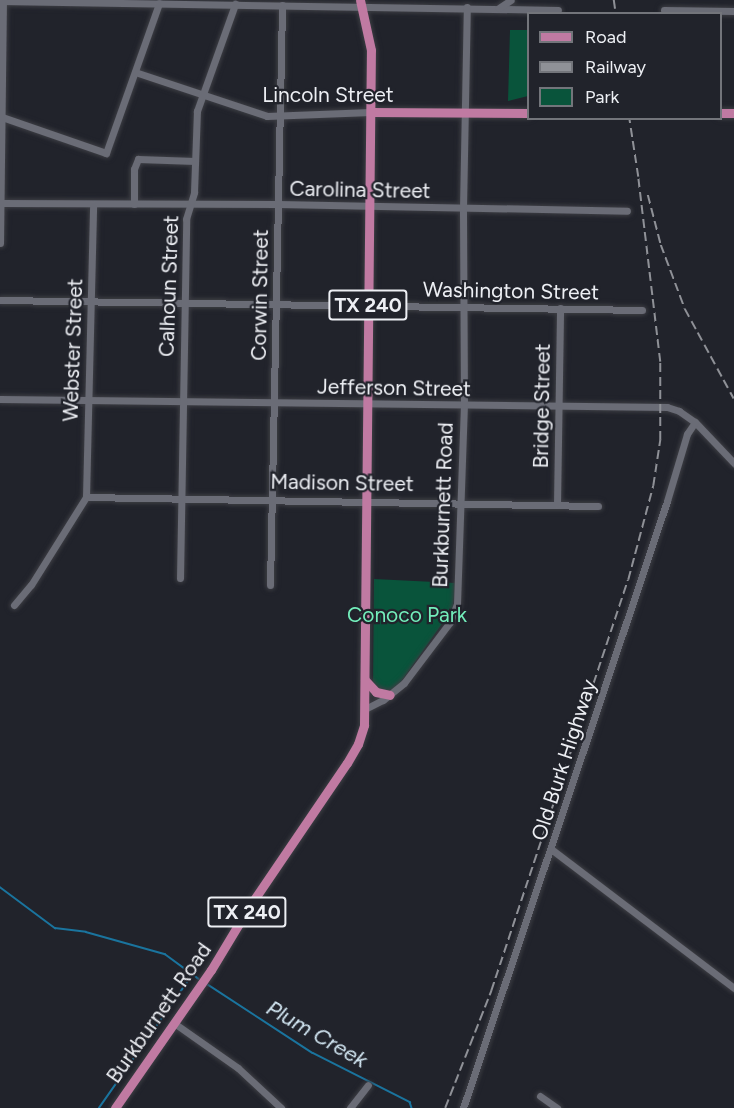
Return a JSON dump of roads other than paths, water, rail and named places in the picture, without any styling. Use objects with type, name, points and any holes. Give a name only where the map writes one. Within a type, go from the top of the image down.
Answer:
[{"type":"main road","name":"TX 240","points":[[361,3],[371,50],[365,710]]},
{"type":"main road","name":"Lincoln Street","points":[[370,112],[527,113]]},
{"type":"main road","points":[[365,680],[376,692],[390,695]]},
{"type":"main road","name":"Burkburnett Road","points":[[115,1108],[351,757],[361,738],[365,710]]},
{"type":"street","points":[[499,8],[511,0]]},
{"type":"street","points":[[0,243],[3,117],[1,106],[2,1],[282,5],[361,3],[558,10]]},
{"type":"street","points":[[3,117],[106,153],[159,3]]},
{"type":"street","name":"Calhoun Street","points":[[180,578],[186,219],[194,192],[195,122],[202,95],[235,4]]},
{"type":"street","name":"Corwin Street","points":[[270,585],[282,5]]},
{"type":"street","name":"Burkburnett Road","points":[[365,710],[390,695],[404,683],[455,612],[459,593],[459,502],[464,405],[463,208],[467,7]]},
{"type":"street","points":[[664,10],[734,11]]},
{"type":"street","name":"Lincoln Street","points":[[135,72],[253,113],[280,117],[370,112]]},
{"type":"street","points":[[134,204],[134,169],[138,159],[195,161]]},
{"type":"street","name":"Carolina Street","points":[[0,203],[279,204],[627,211]]},
{"type":"street","name":"Webster Street","points":[[86,497],[93,204]]},
{"type":"street","name":"Washington Street","points":[[0,300],[642,310]]},
{"type":"street","name":"Bridge Street","points":[[557,505],[560,308]]},
{"type":"street","name":"Jefferson Street","points":[[0,399],[667,407],[680,411],[695,422],[734,463]]},
{"type":"street","name":"Old Burk Highway","points":[[463,1108],[667,501],[687,434],[695,422]]},
{"type":"street","points":[[14,605],[31,585],[86,497]]},
{"type":"street","name":"Madison Street","points":[[86,497],[598,506]]},
{"type":"street","points":[[551,849],[734,988]]},
{"type":"street","points":[[174,1023],[238,1068],[281,1108]]},
{"type":"street","points":[[350,1108],[368,1085]]},
{"type":"street","points":[[540,1096],[557,1108]]},
{"type":"waterway","name":"Plum Creek","points":[[0,887],[55,928],[86,932],[165,954],[199,979]]},
{"type":"waterway","points":[[99,1108],[193,974]]},
{"type":"waterway","name":"Plum Creek","points":[[207,984],[313,1053],[410,1102],[412,1108]]},
{"type":"railway","points":[[614,0],[616,12]]},
{"type":"railway","points":[[445,1108],[491,991],[628,580],[653,486],[660,440],[660,362],[629,120]]},
{"type":"railway","points":[[648,195],[661,245],[685,309],[734,399]]},
{"type":"park label","name":"Conoco Park","points":[[407,615]]}]
